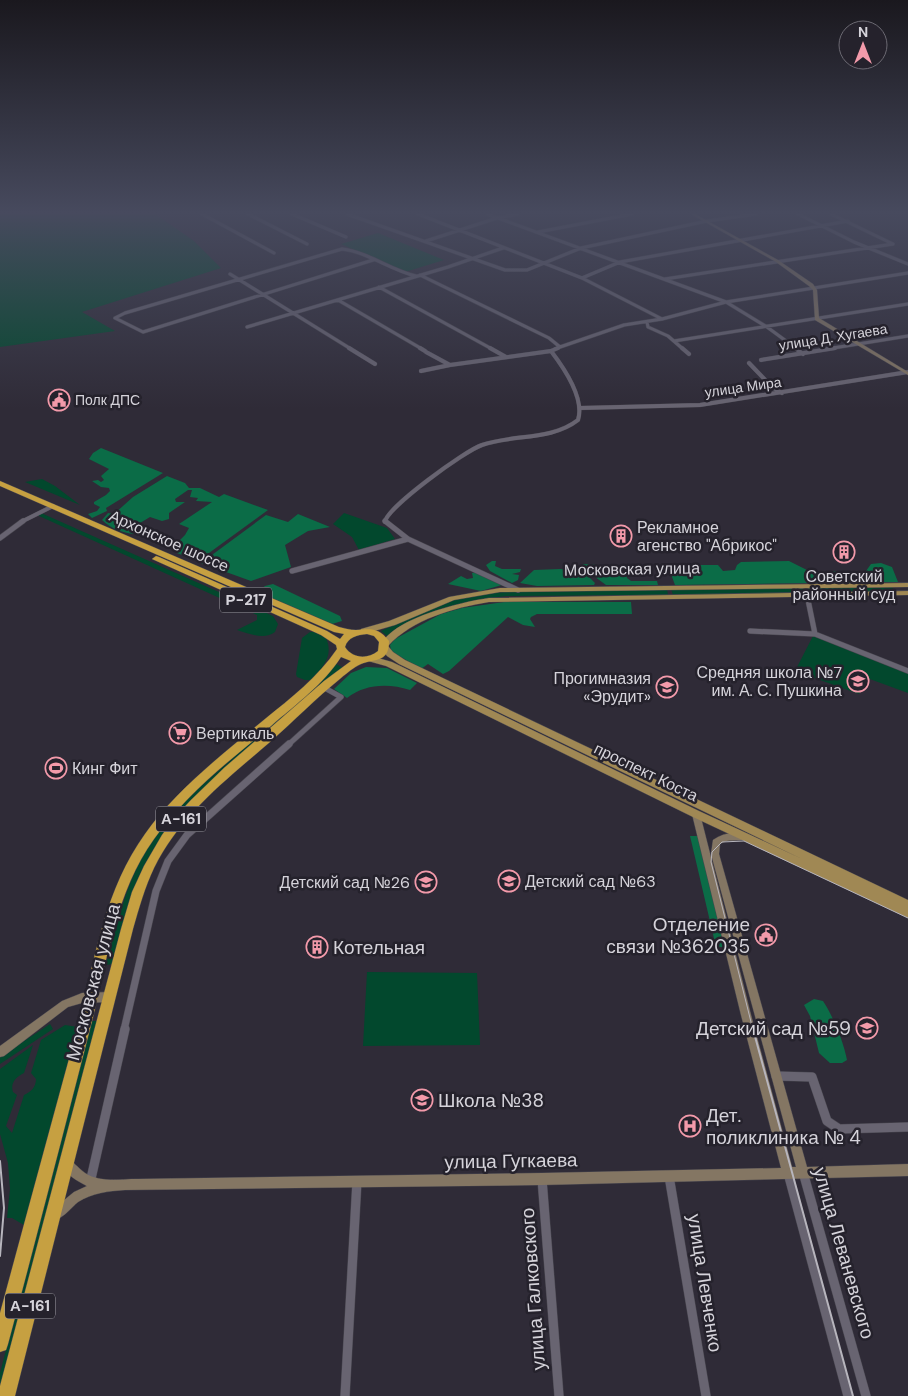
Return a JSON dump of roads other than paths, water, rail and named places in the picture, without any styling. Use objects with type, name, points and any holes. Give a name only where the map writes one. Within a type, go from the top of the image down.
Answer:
[{"type":"highway","name":"Архонское шоссе","points":[[0,483],[50,508],[327,635],[341,647]]},
{"type":"highway","name":"Архонское шоссе","points":[[0,489],[50,508],[337,630],[359,632]]},
{"type":"highway","points":[[359,632],[377,634],[384,641],[384,646],[380,655],[359,661],[349,658],[341,647],[346,637],[359,632]]},
{"type":"highway","name":"Московская улица","points":[[0,1344],[124,880],[147,839],[182,799],[311,684],[335,661],[341,647]]},
{"type":"highway","name":"Московская улица","points":[[6,1396],[136,894],[154,856],[169,834],[200,798],[324,687],[359,661]]},
{"type":"main road","name":"Московская улица","points":[[359,632],[389,625],[436,604],[463,595],[518,590],[908,585]]},
{"type":"main road","name":"Московская улица","points":[[384,646],[390,637],[429,616],[457,605],[476,601],[511,598],[908,593]]},
{"type":"main road","name":"проспект Коста","points":[[384,646],[390,654],[402,662],[908,905]]},
{"type":"main road","name":"проспект Коста","points":[[371,659],[396,667],[696,814],[756,840],[908,913]]},
{"type":"street","points":[[238,279],[125,313],[115,318],[143,332],[312,279]]},
{"type":"street","points":[[238,279],[375,364]]},
{"type":"street","points":[[247,327],[407,279]]},
{"type":"street","points":[[425,279],[549,338],[558,348]]},
{"type":"street","points":[[584,279],[662,319]]},
{"type":"street","points":[[664,279],[726,302],[767,327],[803,354]]},
{"type":"street","points":[[801,279],[814,288],[817,319]]},
{"type":"street","points":[[421,371],[450,365],[551,351],[624,325],[662,319],[726,302],[869,279]]},
{"type":"street","points":[[379,287],[507,358]]},
{"type":"street","points":[[338,300],[450,365]]},
{"type":"street","points":[[674,341],[908,304]]},
{"type":"street","points":[[817,319],[857,345],[907,373]]},
{"type":"street","points":[[646,322],[648,327],[660,331],[689,354]]},
{"type":"street","name":"улица Д. Хугаева","points":[[761,360],[908,336]]},
{"type":"street","points":[[518,590],[408,539],[385,523],[385,519],[439,473],[478,446],[558,429],[577,421],[580,415],[580,408],[571,382],[551,351]]},
{"type":"street","points":[[749,363],[772,387],[782,393]]},
{"type":"street","name":"улица Мира","points":[[580,408],[700,405],[907,373]]},
{"type":"street","points":[[0,538],[13,527],[50,508]]},
{"type":"street","points":[[292,571],[408,539]]},
{"type":"street","points":[[807,595],[815,634]]},
{"type":"street","points":[[750,631],[815,634],[908,671]]},
{"type":"street","points":[[90,1183],[156,891],[168,861],[186,835],[341,697],[324,687]]},
{"type":"street","name":"улица Леваневского","points":[[696,814],[746,1015],[848,1396]]},
{"type":"street","name":"улица Леваневского","points":[[756,840],[733,835],[721,838],[716,842],[715,854],[866,1396]]},
{"type":"street","points":[[0,1052],[66,1004],[82,998],[109,997]]},
{"type":"street","points":[[776,1076],[812,1077],[827,1121],[839,1129],[908,1127]]},
{"type":"street","name":"улица Гугкаева","points":[[66,1163],[78,1176],[90,1183],[115,1187]]},
{"type":"street","name":"улица Гугкаева","points":[[53,1217],[79,1195],[95,1188],[908,1170]]},
{"type":"street","name":"улица Левченко","points":[[669,1176],[706,1396]]},
{"type":"street","name":"улица Галковского","points":[[542,1179],[559,1396]]},
{"type":"street","points":[[344,1396],[357,1181]]},
{"type":"tram line","points":[[753,1030],[711,862],[712,852],[722,842],[744,841],[908,918]]},
{"type":"tram line","points":[[753,1029],[853,1396]]},
{"type":"tram line","points":[[0,1161],[4,1208],[0,1256]]},
{"type":"place","name":"Полк ДПС","points":[[59,400]]},
{"type":"place","name":"Рекламное агенство \"Абрикос\"","points":[[621,536]]},
{"type":"place","name":"Советский районный суд","points":[[844,552]]},
{"type":"place","name":"Средняя школа №7 им. А. С. Пушкина","points":[[858,681]]},
{"type":"place","name":"Прогимназия «Эрудит»","points":[[667,687]]},
{"type":"place","name":"Вертикаль","points":[[180,733]]},
{"type":"place","name":"Кинг Фит","points":[[56,768]]},
{"type":"place","name":"Детский сад №63","points":[[509,881]]},
{"type":"place","name":"Детский сад №26","points":[[426,882]]},
{"type":"place","name":"Отделение связи №362035","points":[[766,935]]},
{"type":"place","name":"Котельная","points":[[317,947]]},
{"type":"place","name":"Детский сад №59","points":[[867,1028]]},
{"type":"place","name":"Школа №38","points":[[422,1100]]},
{"type":"place","name":"Дет. поликлиника № 4","points":[[690,1126]]}]
